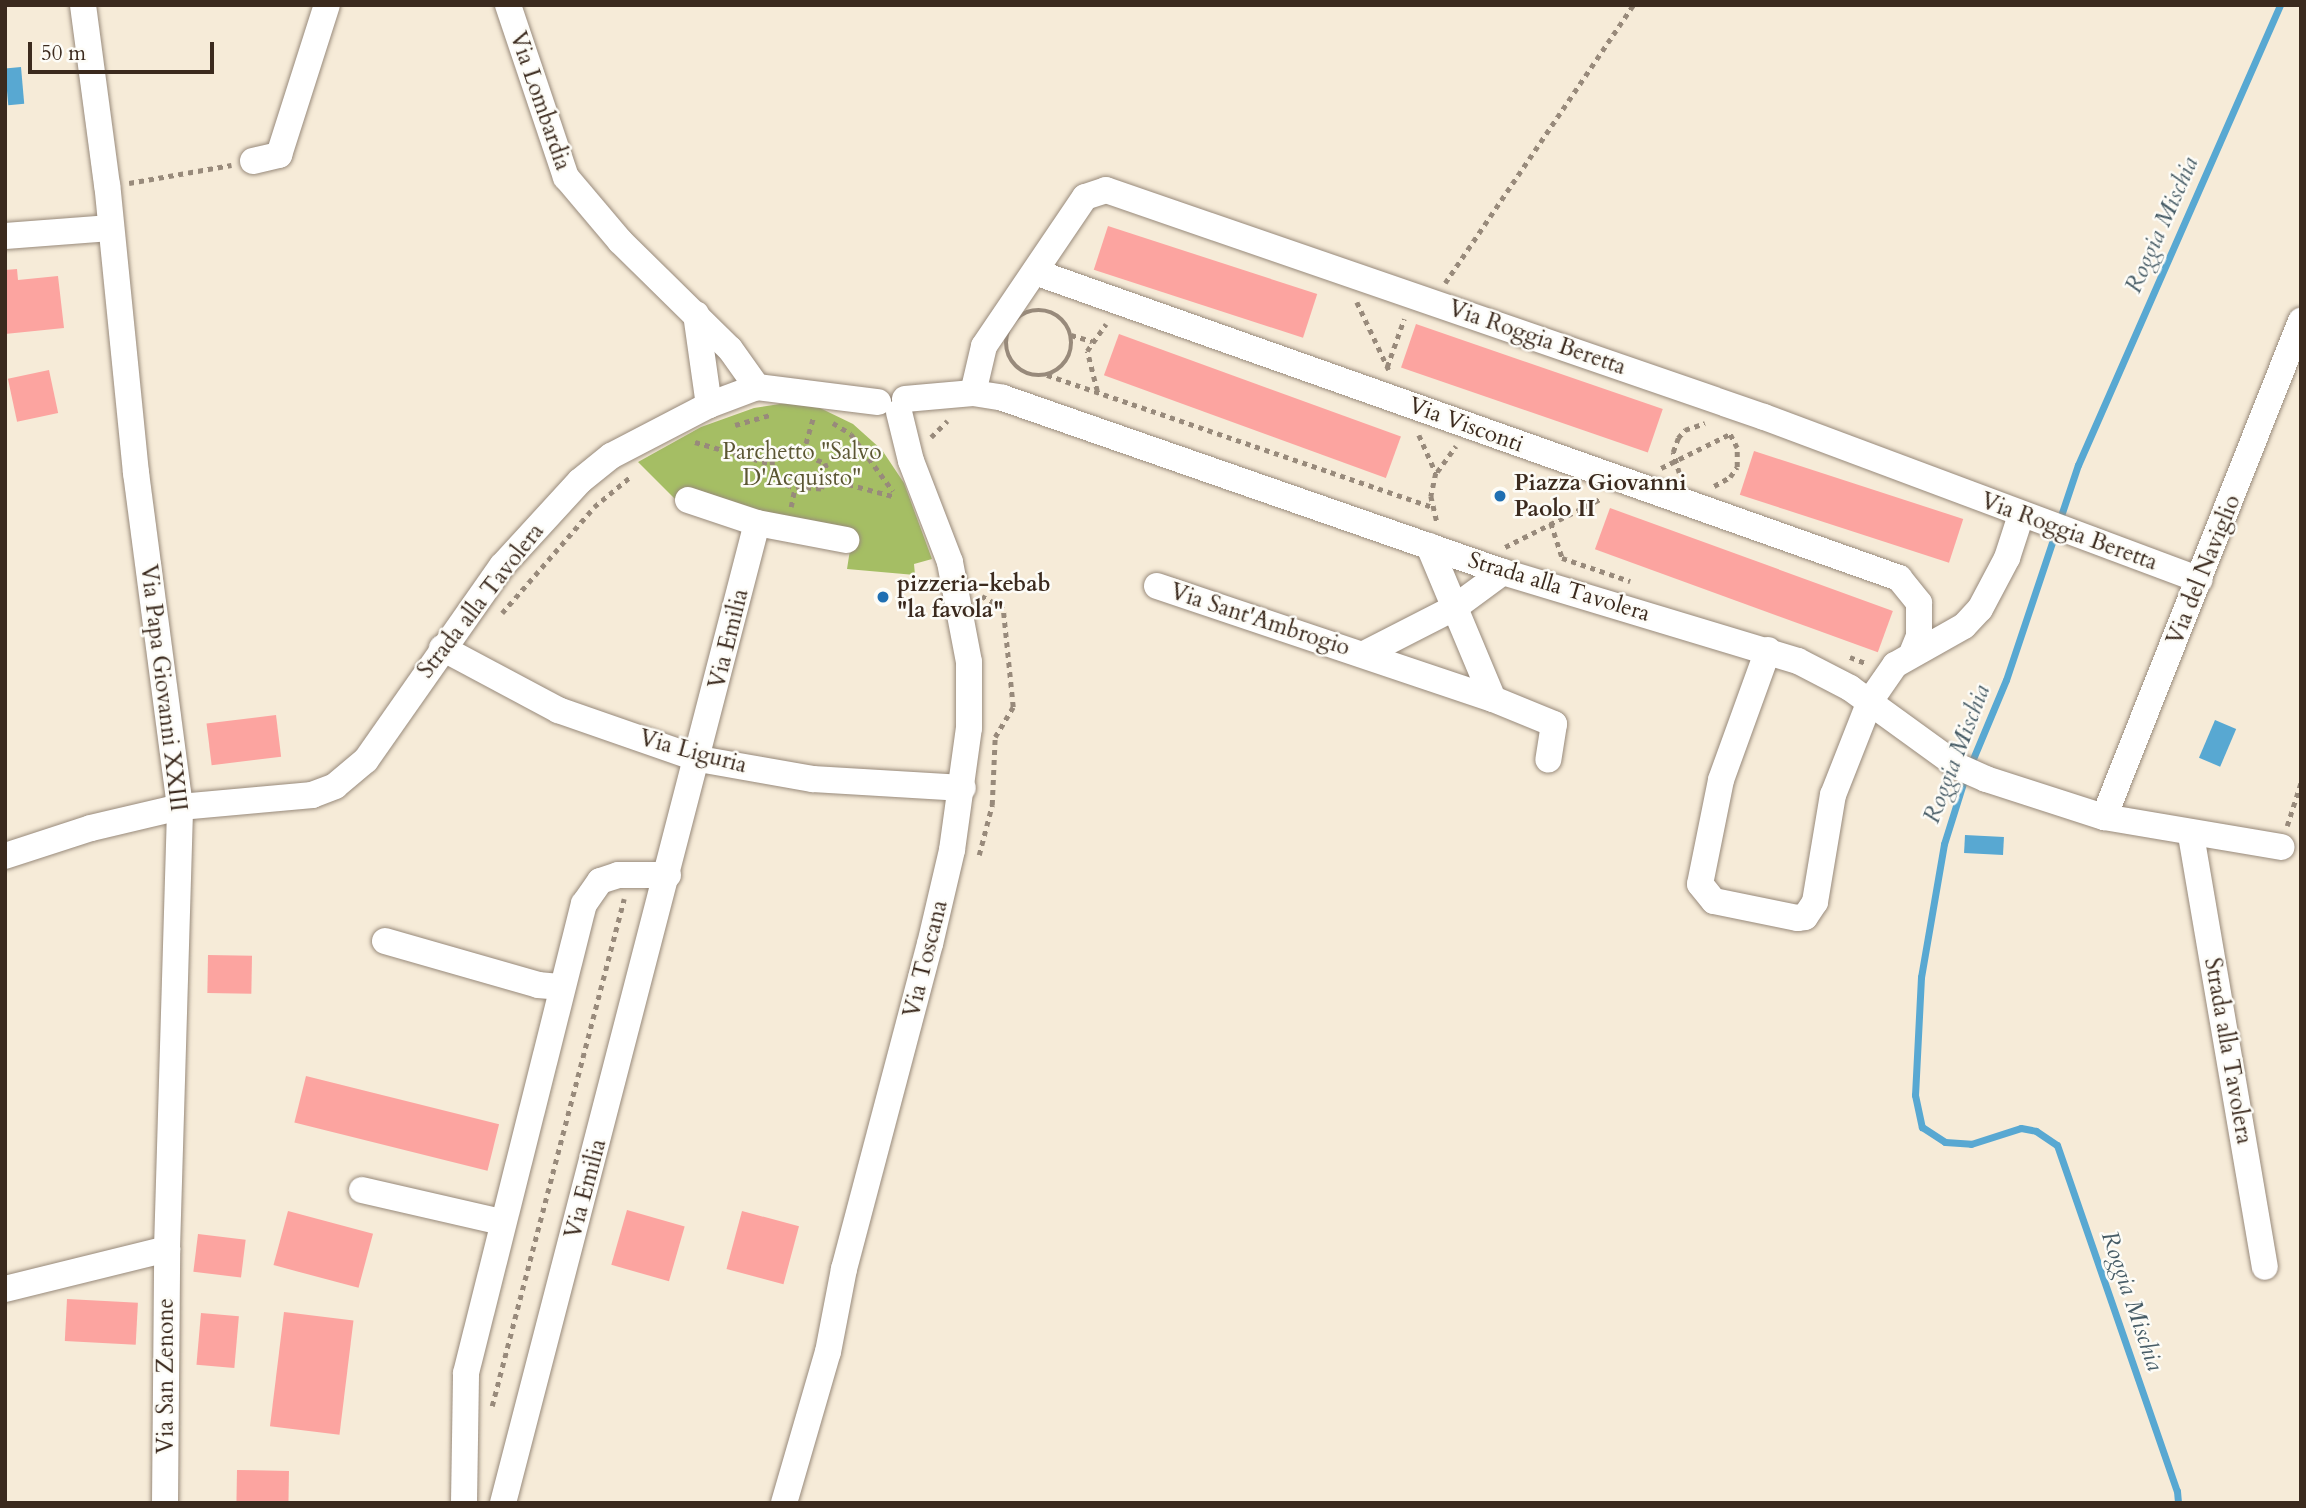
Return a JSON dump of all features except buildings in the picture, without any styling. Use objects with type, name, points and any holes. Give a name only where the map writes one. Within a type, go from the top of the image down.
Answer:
[{"type":"street","name":"Via Papa Giovanni XXIII","points":[[83,5],[107,185],[136,473],[180,807],[167,1249]]},
{"type":"street","points":[[253,161],[279,155],[327,5]]},
{"type":"street","name":"Via Lombardia","points":[[508,5],[566,177],[620,241],[696,314],[747,368],[757,387]]},
{"type":"street","name":"Via Roggia Beretta","points":[[973,393],[984,346],[1085,197],[1106,190],[1764,417],[2078,537],[2200,580]]},
{"type":"street","points":[[5,236],[111,228]]},
{"type":"street","name":"Via Visconti","points":[[1035,272],[1899,578],[1919,603],[1919,636],[1913,651]]},
{"type":"street","points":[[696,314],[709,405]]},
{"type":"street","name":"Via del Naviglio","points":[[2104,817],[2301,321]]},
{"type":"street","name":"Strada alla Tavolera","points":[[5,856],[91,828],[180,807],[312,795],[351,777],[502,566],[580,481],[630,445],[709,405],[757,387],[894,404],[973,393],[1003,398],[1503,572],[1768,650],[1829,676],[1870,701],[1959,767],[1986,779],[2104,817],[2191,835],[2281,847]]},
{"type":"street","name":"Via Toscana","points":[[784,1503],[828,1352],[844,1269],[930,944],[963,789],[970,728],[969,662],[960,612],[940,530],[911,461],[894,404]]},
{"type":"street","points":[[688,500],[757,523],[846,540]]},
{"type":"street","points":[[1768,650],[1734,738],[1719,793],[1700,884],[1714,901],[1797,918],[1811,912],[1833,795],[1870,701],[1895,665],[1913,651],[1964,626],[1980,609],[2007,558],[2033,520]]},
{"type":"street","name":"Via Emilia","points":[[503,1503],[699,759],[757,523]]},
{"type":"street","points":[[1429,546],[1493,699]]},
{"type":"street","name":"Via Sant'Ambrogio","points":[[1364,654],[1454,608],[1503,572]]},
{"type":"street","name":"Via Sant'Ambrogio","points":[[1157,586],[1364,654],[1493,699],[1554,724],[1548,760]]},
{"type":"street","name":"Via Liguria","points":[[442,648],[558,710],[699,759],[813,779],[963,789]]},
{"type":"street","name":"Strada alla Tavolera","points":[[2191,835],[2265,1267]]},
{"type":"street","points":[[464,1503],[466,1373],[562,987],[591,889],[600,881],[621,875],[668,875]]},
{"type":"street","points":[[385,941],[538,985],[562,987]]},
{"type":"street","points":[[362,1190],[502,1222]]},
{"type":"street","points":[[5,1289],[167,1249]]},
{"type":"street","name":"Via San Zenone","points":[[165,1503],[167,1249]]},
{"type":"path","points":[[1387,367],[1424,299],[1633,5]]},
{"type":"path","points":[[107,185],[253,161]]},
{"type":"path","points":[[1097,392],[1088,366],[1092,341],[1108,322],[1136,308]]},
{"type":"path","points":[[1047,375],[1070,355],[1071,334],[1060,317],[1041,309],[1019,316],[1012,324],[1006,341],[1009,357],[1024,372],[1047,375],[1432,507]]},
{"type":"path","points":[[1071,334],[1092,341]]},
{"type":"path","points":[[803,453],[813,416]]},
{"type":"path","points":[[930,442],[932,432],[955,418]]},
{"type":"path","points":[[1686,481],[1676,470],[1673,452],[1685,430],[1705,423]]},
{"type":"path","points":[[1710,487],[1722,484],[1737,467],[1737,448],[1730,433]]},
{"type":"path","points":[[695,442],[771,464]]},
{"type":"path","points":[[780,451],[803,453],[825,463],[829,479],[821,489],[810,491],[790,486],[772,475],[771,464],[780,451]]},
{"type":"path","points":[[829,479],[896,497]]},
{"type":"path","points":[[1551,523],[1574,593]]},
{"type":"path","points":[[977,583],[981,596],[1003,608],[1013,707],[995,737],[992,805],[978,859]]},
{"type":"path","points":[[2281,847],[2301,782]]},
{"type":"path","points":[[491,1411],[626,890],[621,875]]},
{"type":"green space","name":"Parchetto \"Salvo D'Acquisto\"","points":[[786,403],[820,408],[853,424],[882,450],[904,483],[932,559],[914,564],[915,575],[847,569],[852,537],[682,506],[638,462],[701,427],[754,408]]},
{"type":"water","points":[[21,67],[24,104],[8,105],[5,68]]},
{"type":"water","points":[[2215,720],[2236,729],[2220,767],[2199,758]]},
{"type":"water","points":[[1965,835],[2004,837],[2003,855],[1964,853]]},
{"type":"waterway","name":"Roggia Mischia","points":[[1970,766],[2006,680],[2078,465],[2280,5]]},
{"type":"waterway","name":"Roggia Mischia","points":[[1965,777],[1944,844],[1921,977],[1915,1095],[1922,1127],[1945,1142],[1971,1144],[2021,1128],[2036,1131],[2057,1145],[2177,1491],[2178,1503]]},
{"type":"place","name":"Piazza Giovanni Paolo II","points":[[1500,496]]},
{"type":"place","name":"pizzeria-kebab \"la favola\"","points":[[883,597]]}]
